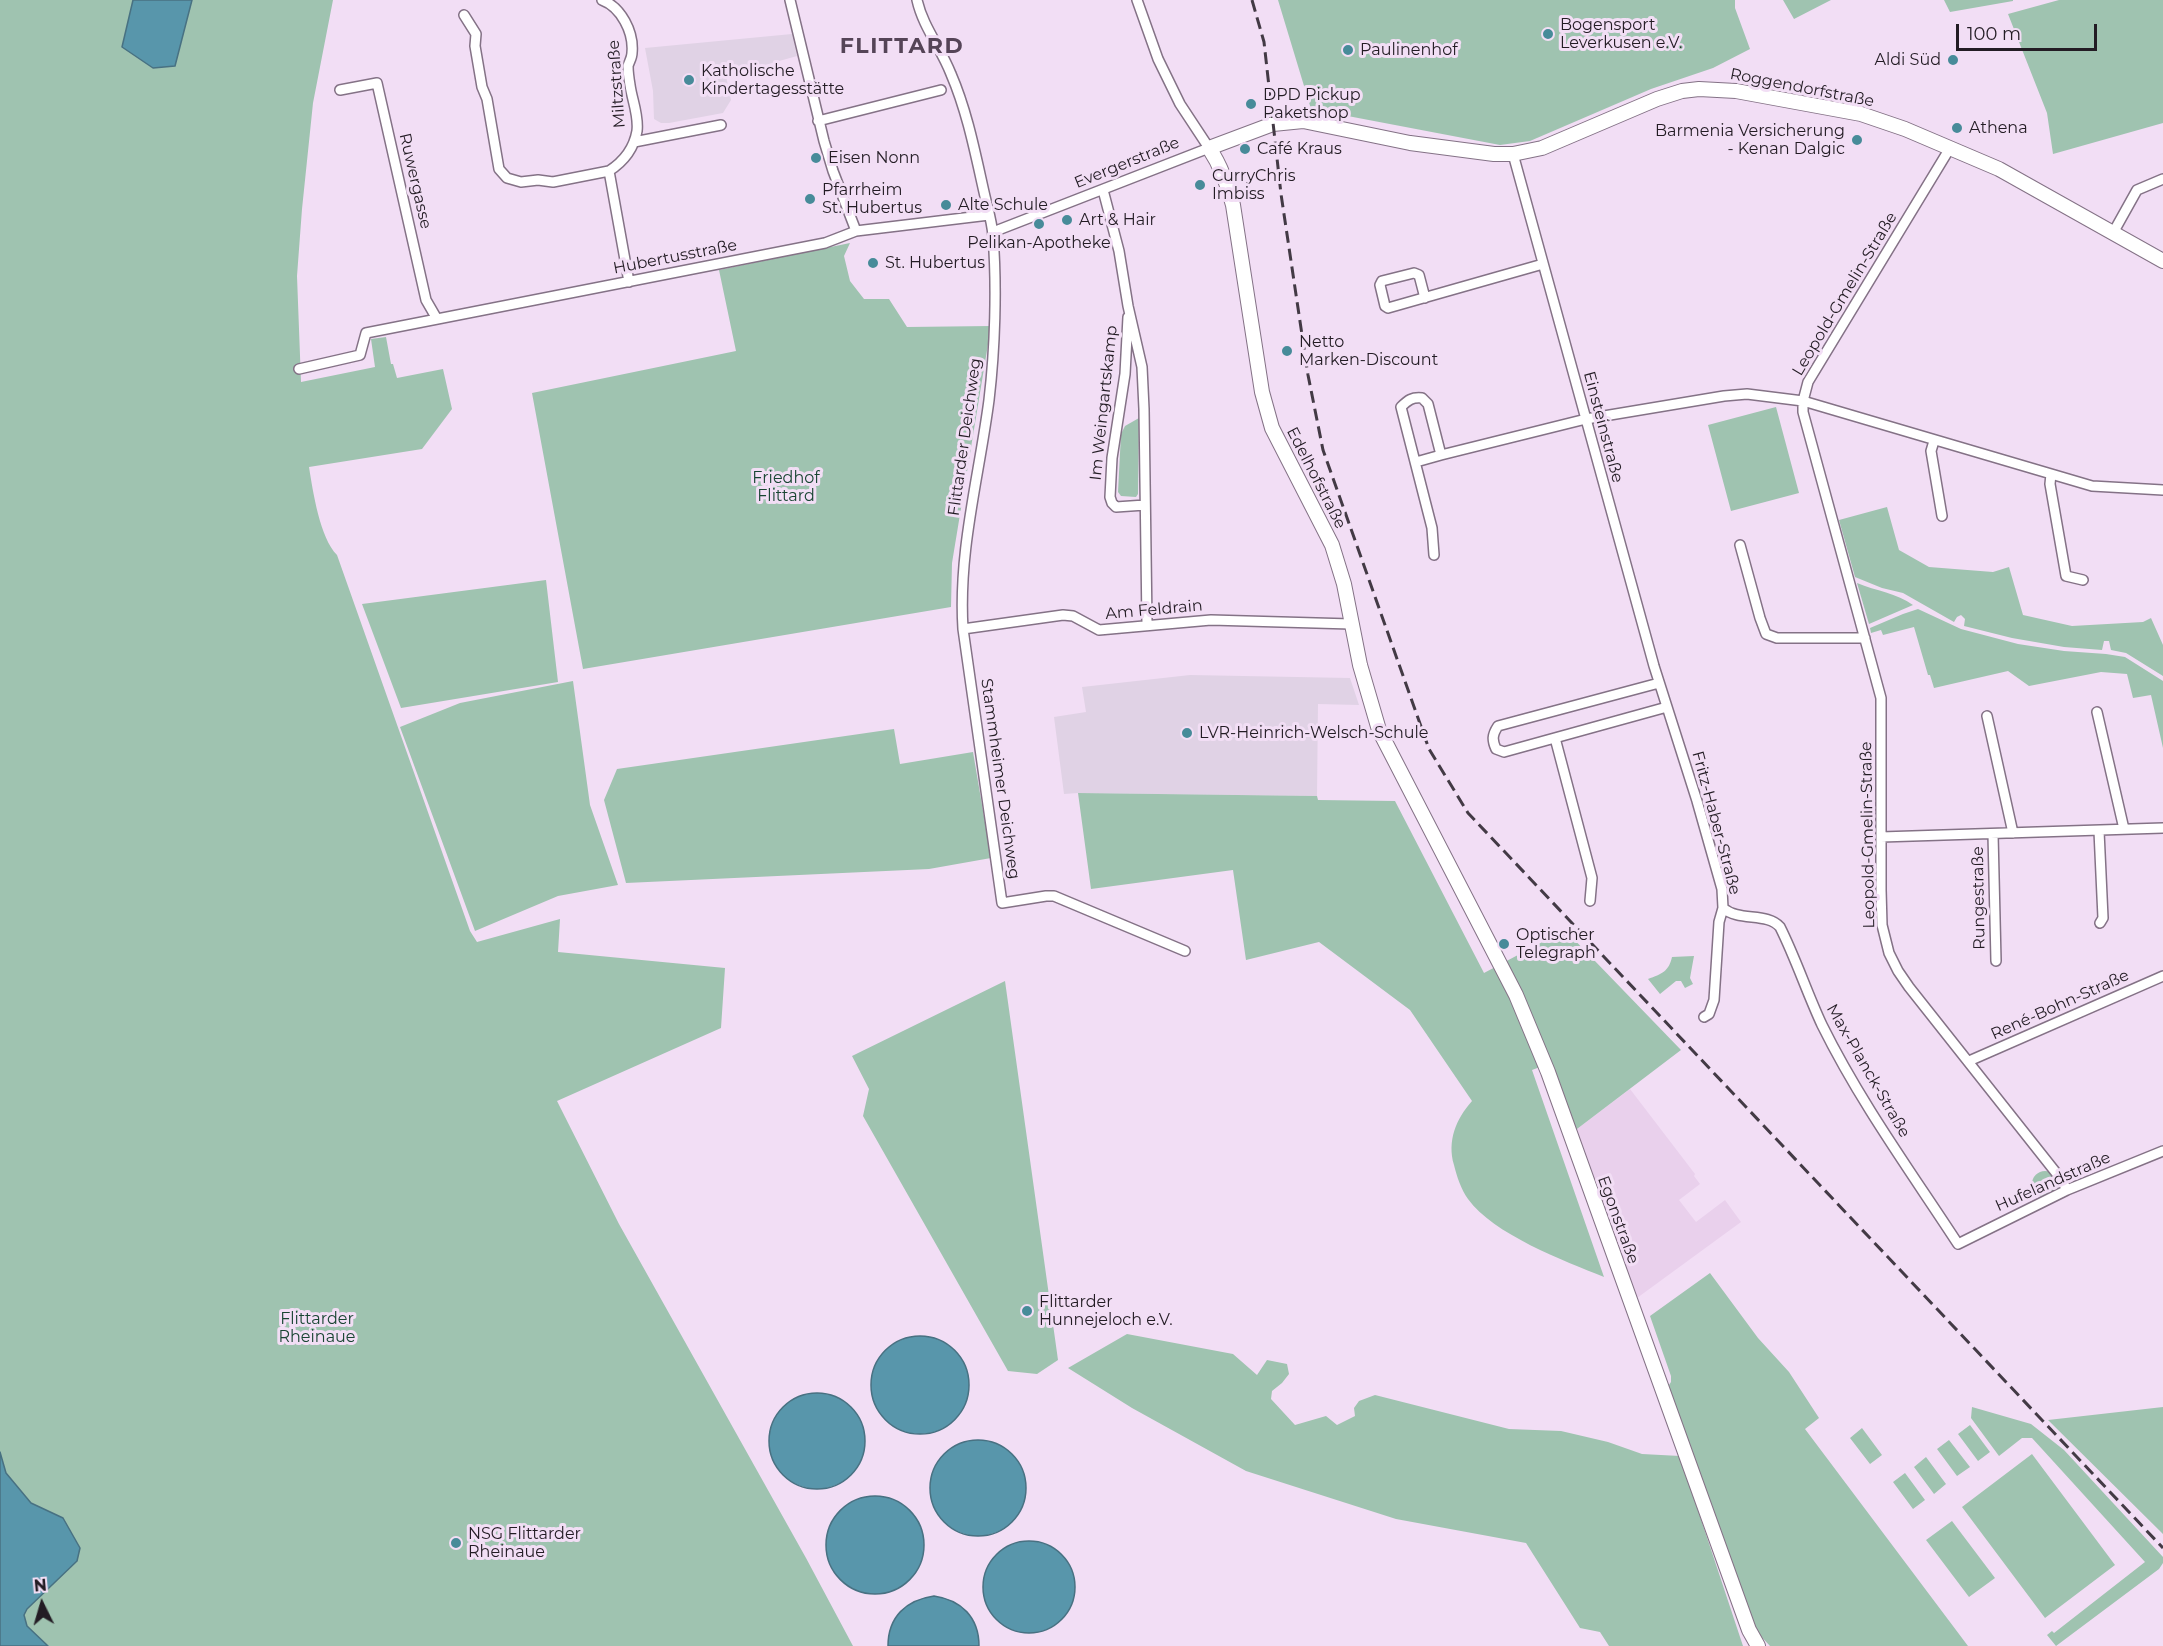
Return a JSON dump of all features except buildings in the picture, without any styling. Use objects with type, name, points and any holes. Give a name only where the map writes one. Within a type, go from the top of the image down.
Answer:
[{"type":"street","name":"Miltzstraße","points":[[602,0],[613,4],[626,23],[632,53],[628,66],[630,86],[637,117],[634,142],[623,162],[609,171]]},
{"type":"street","points":[[790,0],[818,121],[833,171],[856,231]]},
{"type":"street","name":"Flittarder Deichweg","points":[[917,0],[923,20],[952,74],[975,151],[993,232],[996,274],[991,381],[962,571],[962,610]]},
{"type":"street","points":[[1137,0],[1158,59],[1176,95],[1209,148]]},
{"type":"street","points":[[464,15],[476,34],[482,87],[487,99],[500,169],[507,178],[521,183],[538,180],[553,182],[609,171],[628,282]]},
{"type":"street","name":"Ruwergasse","points":[[340,90],[377,83],[426,300],[437,319]]},
{"type":"street","name":"Roggendorfstraße","points":[[1273,124],[1303,121],[1410,143],[1494,154],[1514,154],[1542,148],[1657,99],[1682,91],[1699,89],[1736,91],[1880,119],[2000,169],[2163,261]]},
{"type":"street","points":[[818,121],[941,90]]},
{"type":"street","name":"Evergerstraße","points":[[993,232],[1273,124]]},
{"type":"street","name":"Miltzstraße","points":[[634,142],[721,125]]},
{"type":"street","name":"Edelhofstraße","points":[[1209,148],[1221,168],[1233,205],[1262,392],[1272,428],[1332,544],[1344,584],[1360,664],[1379,730],[1422,816]]},
{"type":"street","name":"Leopold-Gmelin-Straße","points":[[1950,148],[1808,382],[1803,401],[1803,412],[1881,698],[1882,925],[1889,953],[1909,987],[2061,1179],[2067,1190]]},
{"type":"street","name":"Einsteinstraße","points":[[1514,154],[1667,707]]},
{"type":"street","points":[[2113,233],[2137,190],[2163,179]]},
{"type":"street","name":"Im Weingartskamp","points":[[1103,190],[1119,251],[1128,306],[1142,367],[1147,624]]},
{"type":"street","name":"Hubertusstraße","points":[[299,369],[360,355],[366,333],[825,243],[856,231],[989,215]]},
{"type":"street","points":[[1425,297],[1419,274],[1414,273],[1382,281],[1380,285],[1385,306],[1388,308],[1544,264]]},
{"type":"street","name":"Im Weingartskamp","points":[[1128,306],[1125,374],[1112,458],[1110,497],[1116,507],[1145,505]]},
{"type":"street","points":[[1416,462],[1586,419],[1747,394],[1803,401],[1934,441],[2108,488],[2163,490]]},
{"type":"street","points":[[1434,555],[1432,528],[1401,407],[1408,399],[1422,398],[1428,404],[1441,455]]},
{"type":"street","points":[[1934,441],[1931,451],[1942,516]]},
{"type":"street","points":[[2051,474],[2050,484],[2066,576],[2083,580]]},
{"type":"street","points":[[1740,545],[1766,634],[1777,638],[1865,638]]},
{"type":"street","name":"Stammheimer Deichweg","points":[[962,610],[1002,903],[1054,896],[1185,951]]},
{"type":"street","name":"Am Feldrain","points":[[963,629],[1063,615],[1073,616],[1099,630],[1211,620],[1351,624]]},
{"type":"street","points":[[1659,683],[1498,726],[1493,733],[1493,741],[1496,749],[1504,752],[1667,707]]},
{"type":"street","name":"Fritz-Haber-Straße","points":[[1667,707],[1722,889],[1723,908],[1719,922],[1714,1000],[1709,1014],[1704,1017]]},
{"type":"street","points":[[2097,712],[2124,829]]},
{"type":"street","points":[[1987,716],[2013,833]]},
{"type":"street","points":[[1555,738],[1592,878],[1590,902]]},
{"type":"street","name":"Egonstraße","points":[[1422,816],[1516,996],[1548,1072],[1749,1630],[1758,1646]]},
{"type":"street","name":"Rungestraße","points":[[1881,837],[2163,828]]},
{"type":"street","points":[[2099,831],[2103,918],[2100,923]]},
{"type":"street","name":"Rungestraße","points":[[1993,834],[1996,961]]},
{"type":"street","name":"Max-Planck-Straße","points":[[1723,908],[1738,916],[1770,920],[1780,927],[1822,1024],[1849,1075],[1958,1244]]},
{"type":"street","name":"René-Bohn-Straße","points":[[1969,1061],[2163,976]]},
{"type":"street","name":"Hufelandstraße","points":[[1958,1244],[2067,1190],[2163,1151]]},
{"type":"shaded area","name":"Katholische Kindertagesstätte","points":[[792,34],[797,56],[726,76],[731,100],[723,113],[669,123],[661,123],[654,119],[653,91],[645,48]]},
{"type":"shaded area","name":"LVR-Heinrich-Welsch-Schule","points":[[1190,675],[1350,678],[1359,705],[1318,704],[1317,796],[1064,794],[1054,717],[1086,712],[1082,687]]},
{"type":"shaded area","points":[[1630,1089],[1695,1174],[1700,1184],[1679,1200],[1696,1222],[1725,1200],[1741,1222],[1637,1298],[1573,1132]]},
{"type":"green space","name":"Flittarder Rheinaue","points":[[0,0],[333,0],[313,103],[302,209],[297,276],[301,382],[375,367],[371,339],[386,337],[391,364],[393,364],[397,378],[443,369],[452,409],[422,449],[309,467],[322,526],[326,538],[337,555],[470,931],[477,942],[560,919],[558,952],[725,968],[721,1028],[557,1101],[619,1224],[853,1646],[0,1646]]},
{"type":"green space","points":[[1278,0],[1735,0],[1735,8],[1750,49],[1713,68],[1651,89],[1530,141],[1500,145],[1311,109]]},
{"type":"green space","points":[[1783,0],[1831,0],[1794,19]]},
{"type":"green space","points":[[1944,0],[2013,0],[2013,1],[1950,12]]},
{"type":"green space","points":[[2059,0],[2163,0],[2163,123],[2053,154],[2047,113],[2008,14]]},
{"type":"green space","name":"Friedhof Flittard","points":[[850,243],[844,256],[850,281],[864,299],[889,299],[907,327],[991,326],[952,563],[951,607],[583,669],[532,393],[736,351],[719,270]]},
{"type":"green space","points":[[1776,407],[1799,493],[1731,511],[1708,425]]},
{"type":"green space","points":[[1139,418],[1138,494],[1136,497],[1121,496],[1118,492],[1121,434],[1125,426]]},
{"type":"green space","points":[[1887,507],[1899,550],[1929,567],[1993,572],[2009,567],[2023,615],[2072,626],[2143,622],[2151,618],[2163,645],[2163,676],[2126,653],[2111,650],[2109,641],[2104,641],[2102,650],[2064,647],[2012,638],[1964,626],[1965,619],[1961,615],[1954,622],[1903,593],[1882,588],[1855,577],[1839,520]]},
{"type":"green space","points":[[546,580],[558,682],[401,708],[362,604]]},
{"type":"green space","points":[[1857,583],[1893,595],[1913,605],[1869,624]]},
{"type":"green space","points":[[1918,609],[1961,629],[2018,644],[2125,657],[2163,681],[2163,748],[2151,695],[2133,698],[2127,674],[2101,672],[2029,686],[2008,671],[1934,688],[1914,627],[1883,635],[1881,630],[1871,633],[1870,628]]},
{"type":"green space","points":[[573,681],[590,805],[618,885],[558,896],[475,931],[400,727],[460,703]]},
{"type":"green space","points":[[894,729],[900,764],[973,752],[991,858],[929,869],[626,883],[604,800],[617,769]]},
{"type":"green space","points":[[1078,793],[1317,796],[1318,800],[1395,801],[1484,973],[1565,930],[1681,1050],[1573,1132],[1548,1064],[1532,1070],[1604,1277],[1550,1255],[1511,1235],[1479,1212],[1468,1199],[1456,1174],[1452,1156],[1452,1139],[1461,1115],[1472,1101],[1410,1010],[1319,942],[1246,960],[1233,870],[1091,889]]},
{"type":"green space","points":[[1694,956],[1690,978],[1693,984],[1685,988],[1681,981],[1676,981],[1660,994],[1648,979],[1664,971],[1669,966],[1672,957]]},
{"type":"green space","points":[[1005,981],[1058,1360],[1037,1374],[1008,1371],[863,1116],[869,1089],[852,1056]]},
{"type":"green space","points":[[2045,1171],[2054,1175],[2058,1184],[2054,1193],[2045,1197],[2036,1193],[2032,1184],[2036,1175]]},
{"type":"green space","points":[[1710,1273],[1758,1338],[1789,1372],[1819,1418],[1805,1429],[1968,1646],[1770,1646],[1756,1631],[1667,1388],[1671,1382],[1671,1376],[1650,1316]]},
{"type":"green space","points":[[1127,1334],[1233,1354],[1257,1375],[1267,1360],[1287,1364],[1289,1374],[1272,1391],[1271,1399],[1295,1425],[1326,1416],[1337,1425],[1355,1416],[1354,1408],[1359,1401],[1375,1395],[1509,1429],[1561,1431],[1608,1442],[1642,1454],[1680,1456],[1743,1646],[1609,1646],[1600,1632],[1580,1628],[1526,1543],[1396,1519],[1246,1471],[1132,1408],[1068,1368]]},
{"type":"green space","points":[[1972,1407],[2031,1424],[2064,1450],[2163,1557],[2163,1563],[2159,1569],[2056,1646],[2047,1635],[2052,1631],[2054,1633],[2145,1562],[2032,1438],[2022,1438],[1999,1456],[1971,1418]]},
{"type":"green space","points":[[2163,1407],[2163,1534],[2048,1420]]},
{"type":"green space","points":[[1970,1425],[1990,1452],[1978,1461],[1958,1434]]},
{"type":"green space","points":[[1862,1428],[1882,1455],[1870,1464],[1850,1438]]},
{"type":"green space","points":[[1949,1440],[1970,1467],[1957,1476],[1937,1449]]},
{"type":"green space","points":[[2032,1454],[2115,1565],[2045,1618],[1962,1507]]},
{"type":"green space","points":[[1926,1457],[1946,1484],[1934,1494],[1914,1467]]},
{"type":"green space","points":[[1905,1473],[1925,1500],[1913,1509],[1893,1482]]},
{"type":"green space","points":[[1952,1521],[1995,1578],[1969,1597],[1926,1540]]},
{"type":"water","points":[[133,0],[192,0],[175,66],[153,68],[122,47]]},
{"type":"water","points":[[920,1336],[939,1340],[955,1350],[965,1366],[969,1385],[965,1404],[955,1420],[939,1430],[920,1434],[901,1430],[885,1420],[875,1404],[871,1385],[875,1366],[885,1350],[901,1340]]},
{"type":"water","points":[[817,1393],[835,1396],[851,1407],[862,1423],[865,1441],[862,1459],[851,1475],[835,1486],[817,1489],[799,1486],[783,1475],[772,1459],[769,1441],[772,1423],[783,1407],[799,1396]]},
{"type":"water","points":[[978,1440],[996,1444],[1012,1454],[1022,1470],[1026,1488],[1022,1506],[1012,1522],[996,1532],[978,1536],[960,1532],[944,1522],[934,1506],[930,1488],[934,1470],[944,1454],[960,1444]]},
{"type":"water","points":[[0,1452],[6,1473],[31,1503],[63,1518],[80,1548],[77,1561],[27,1609],[24,1615],[27,1626],[48,1646],[0,1646]]},
{"type":"water","points":[[875,1496],[894,1500],[909,1511],[920,1526],[924,1545],[920,1564],[909,1579],[894,1590],[875,1594],[856,1590],[841,1579],[830,1564],[826,1545],[830,1526],[841,1511],[856,1500]]},
{"type":"water","points":[[1029,1541],[1047,1544],[1062,1554],[1072,1569],[1075,1587],[1072,1605],[1062,1620],[1047,1630],[1029,1633],[1011,1630],[996,1620],[986,1605],[983,1587],[986,1569],[996,1554],[1011,1544]]},
{"type":"water","points":[[934,1596],[952,1601],[967,1612],[976,1627],[979,1646],[888,1646],[891,1627],[900,1612],[915,1601]]},
{"type":"railway","points":[[1252,0],[1264,42],[1281,194],[1308,375],[1323,450],[1429,749],[1468,813],[2163,1548]]},
{"type":"place","name":"Bogensport Leverkusen e.V.","points":[[1548,34]]},
{"type":"place","name":"Paulinenhof","points":[[1348,50]]},
{"type":"place","name":"Aldi Süd","points":[[1953,60]]},
{"type":"place","name":"Katholische Kindertagesstätte","points":[[689,80]]},
{"type":"place","name":"DPD Pickup Paketshop","points":[[1251,104]]},
{"type":"place","name":"Athena","points":[[1957,128]]},
{"type":"place","name":"Barmenia Versicherung - Kenan Dalgic","points":[[1857,140]]},
{"type":"place","name":"Café Kraus","points":[[1245,149]]},
{"type":"place","name":"Eisen Nonn","points":[[816,158]]},
{"type":"place","name":"CurryChris Imbiss","points":[[1200,185]]},
{"type":"place","name":"Pfarrheim St. Hubertus","points":[[810,199]]},
{"type":"place","name":"Alte Schule","points":[[946,205]]},
{"type":"place","name":"Art & Hair","points":[[1067,220]]},
{"type":"place","name":"Pelikan-Apotheke","points":[[1039,224]]},
{"type":"place","name":"St. Hubertus","points":[[873,263]]},
{"type":"place","name":"Netto Marken-Discount","points":[[1287,351]]},
{"type":"place","name":"LVR-Heinrich-Welsch-Schule","points":[[1187,733]]},
{"type":"place","name":"Optischer Telegraph","points":[[1504,944]]},
{"type":"place","name":"Flittarder Hunnejeloch e.V.","points":[[1027,1311]]},
{"type":"place","name":"NSG Flittarder Rheinaue","points":[[456,1543]]},
{"type":"district","name":"FLITTARD","points":[[902,47]]}]
